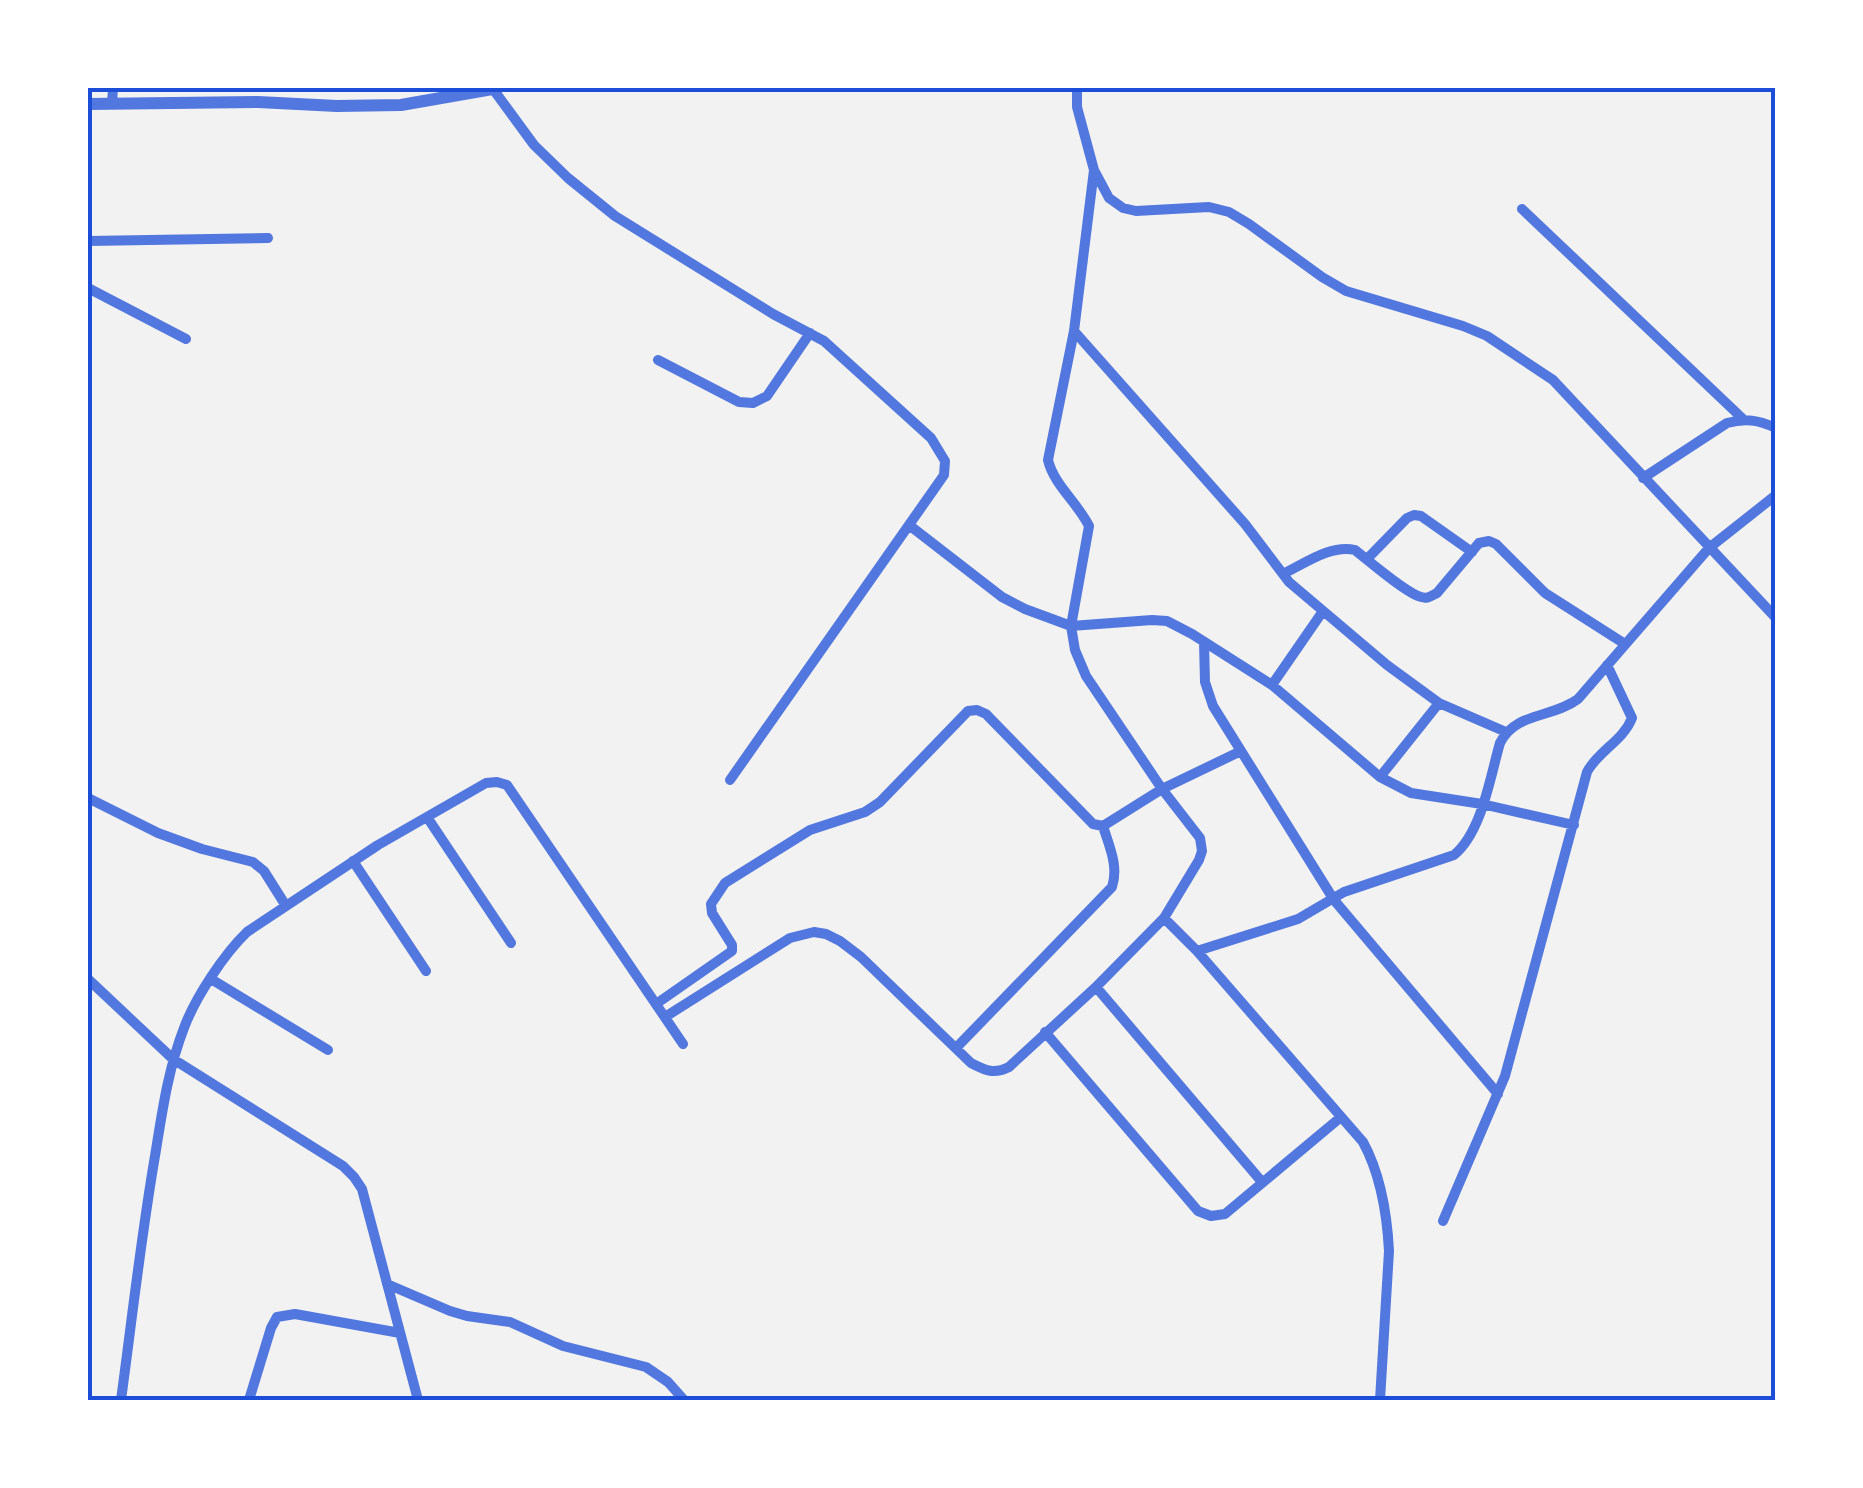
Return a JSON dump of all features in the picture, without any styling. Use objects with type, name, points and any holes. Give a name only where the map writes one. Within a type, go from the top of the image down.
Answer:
[{"type":"street","points":[[112,104],[113,88]]},
{"type":"street","points":[[88,104],[401,105],[495,88],[534,144],[615,216],[773,314],[824,341],[931,438],[945,460],[944,475],[730,780]]},
{"type":"street","points":[[1076,88],[1077,108],[1094,170],[1109,198],[1136,211],[1209,207],[1229,212],[1346,291],[1487,336],[1553,380],[1776,618]]},
{"type":"street","points":[[665,1017],[790,938],[814,932],[840,941],[972,1062],[988,1072],[999,1072],[1096,987],[1164,918],[1199,860],[1200,838],[1162,790],[1086,676],[1075,650],[1071,626],[1089,526],[1051,473],[1048,460],[1074,331],[1094,170]]},
{"type":"street","points":[[1522,209],[1742,419]]},
{"type":"street","points":[[88,241],[268,238]]},
{"type":"street","points":[[88,288],[186,339]]},
{"type":"street","points":[[1074,331],[1246,524],[1289,582],[1387,666],[1439,703],[1506,732]]},
{"type":"street","points":[[658,360],[740,402],[753,403],[767,396],[810,333]]},
{"type":"street","points":[[1642,478],[1727,423],[1742,419],[1776,428]]},
{"type":"street","points":[[1197,952],[1298,919],[1351,889],[1454,855],[1474,829],[1506,732],[1514,724],[1570,705],[1709,548],[1776,495]]},
{"type":"street","points":[[1367,559],[1414,515],[1472,552]]},
{"type":"street","points":[[909,526],[1002,597],[1024,609],[1071,626],[1166,621],[1272,685],[1380,778],[1411,793],[1482,804],[1574,826]]},
{"type":"street","points":[[1283,574],[1346,548],[1355,550],[1423,598],[1437,593],[1479,543],[1489,541],[1545,593],[1625,644]]},
{"type":"street","points":[[1272,685],[1323,611]]},
{"type":"street","points":[[1204,642],[1208,694],[1334,900],[1498,1094]]},
{"type":"street","points":[[1443,1221],[1505,1076],[1587,772],[1592,762],[1627,729],[1632,718],[1607,666]]},
{"type":"street","points":[[1380,778],[1439,703]]},
{"type":"street","points":[[656,1004],[732,951],[711,904],[725,883],[810,830],[866,812],[968,711],[986,714],[1093,824],[1103,826],[1162,790],[1242,751]]},
{"type":"street","points":[[121,1400],[149,1191],[174,1059],[185,1023],[234,945],[247,932],[353,862],[486,783],[507,786],[684,1044]]},
{"type":"street","points":[[88,798],[158,833],[202,850],[253,862],[264,871],[286,906]]},
{"type":"street","points":[[427,817],[511,943]]},
{"type":"street","points":[[956,1048],[1112,887],[1116,877],[1103,826]]},
{"type":"street","points":[[353,862],[426,971]]},
{"type":"street","points":[[1164,918],[1363,1142],[1375,1165],[1389,1250],[1380,1400]]},
{"type":"street","points":[[88,979],[174,1059],[354,1177],[362,1189],[418,1400]]},
{"type":"street","points":[[211,979],[328,1050]]},
{"type":"street","points":[[1096,987],[1262,1182]]},
{"type":"street","points":[[1045,1032],[1198,1212],[1211,1216],[1224,1214],[1341,1117]]},
{"type":"street","points":[[387,1284],[450,1311],[510,1322],[563,1346],[646,1367],[668,1382],[684,1400]]},
{"type":"street","points":[[249,1400],[276,1317],[295,1314],[400,1333]]}]
